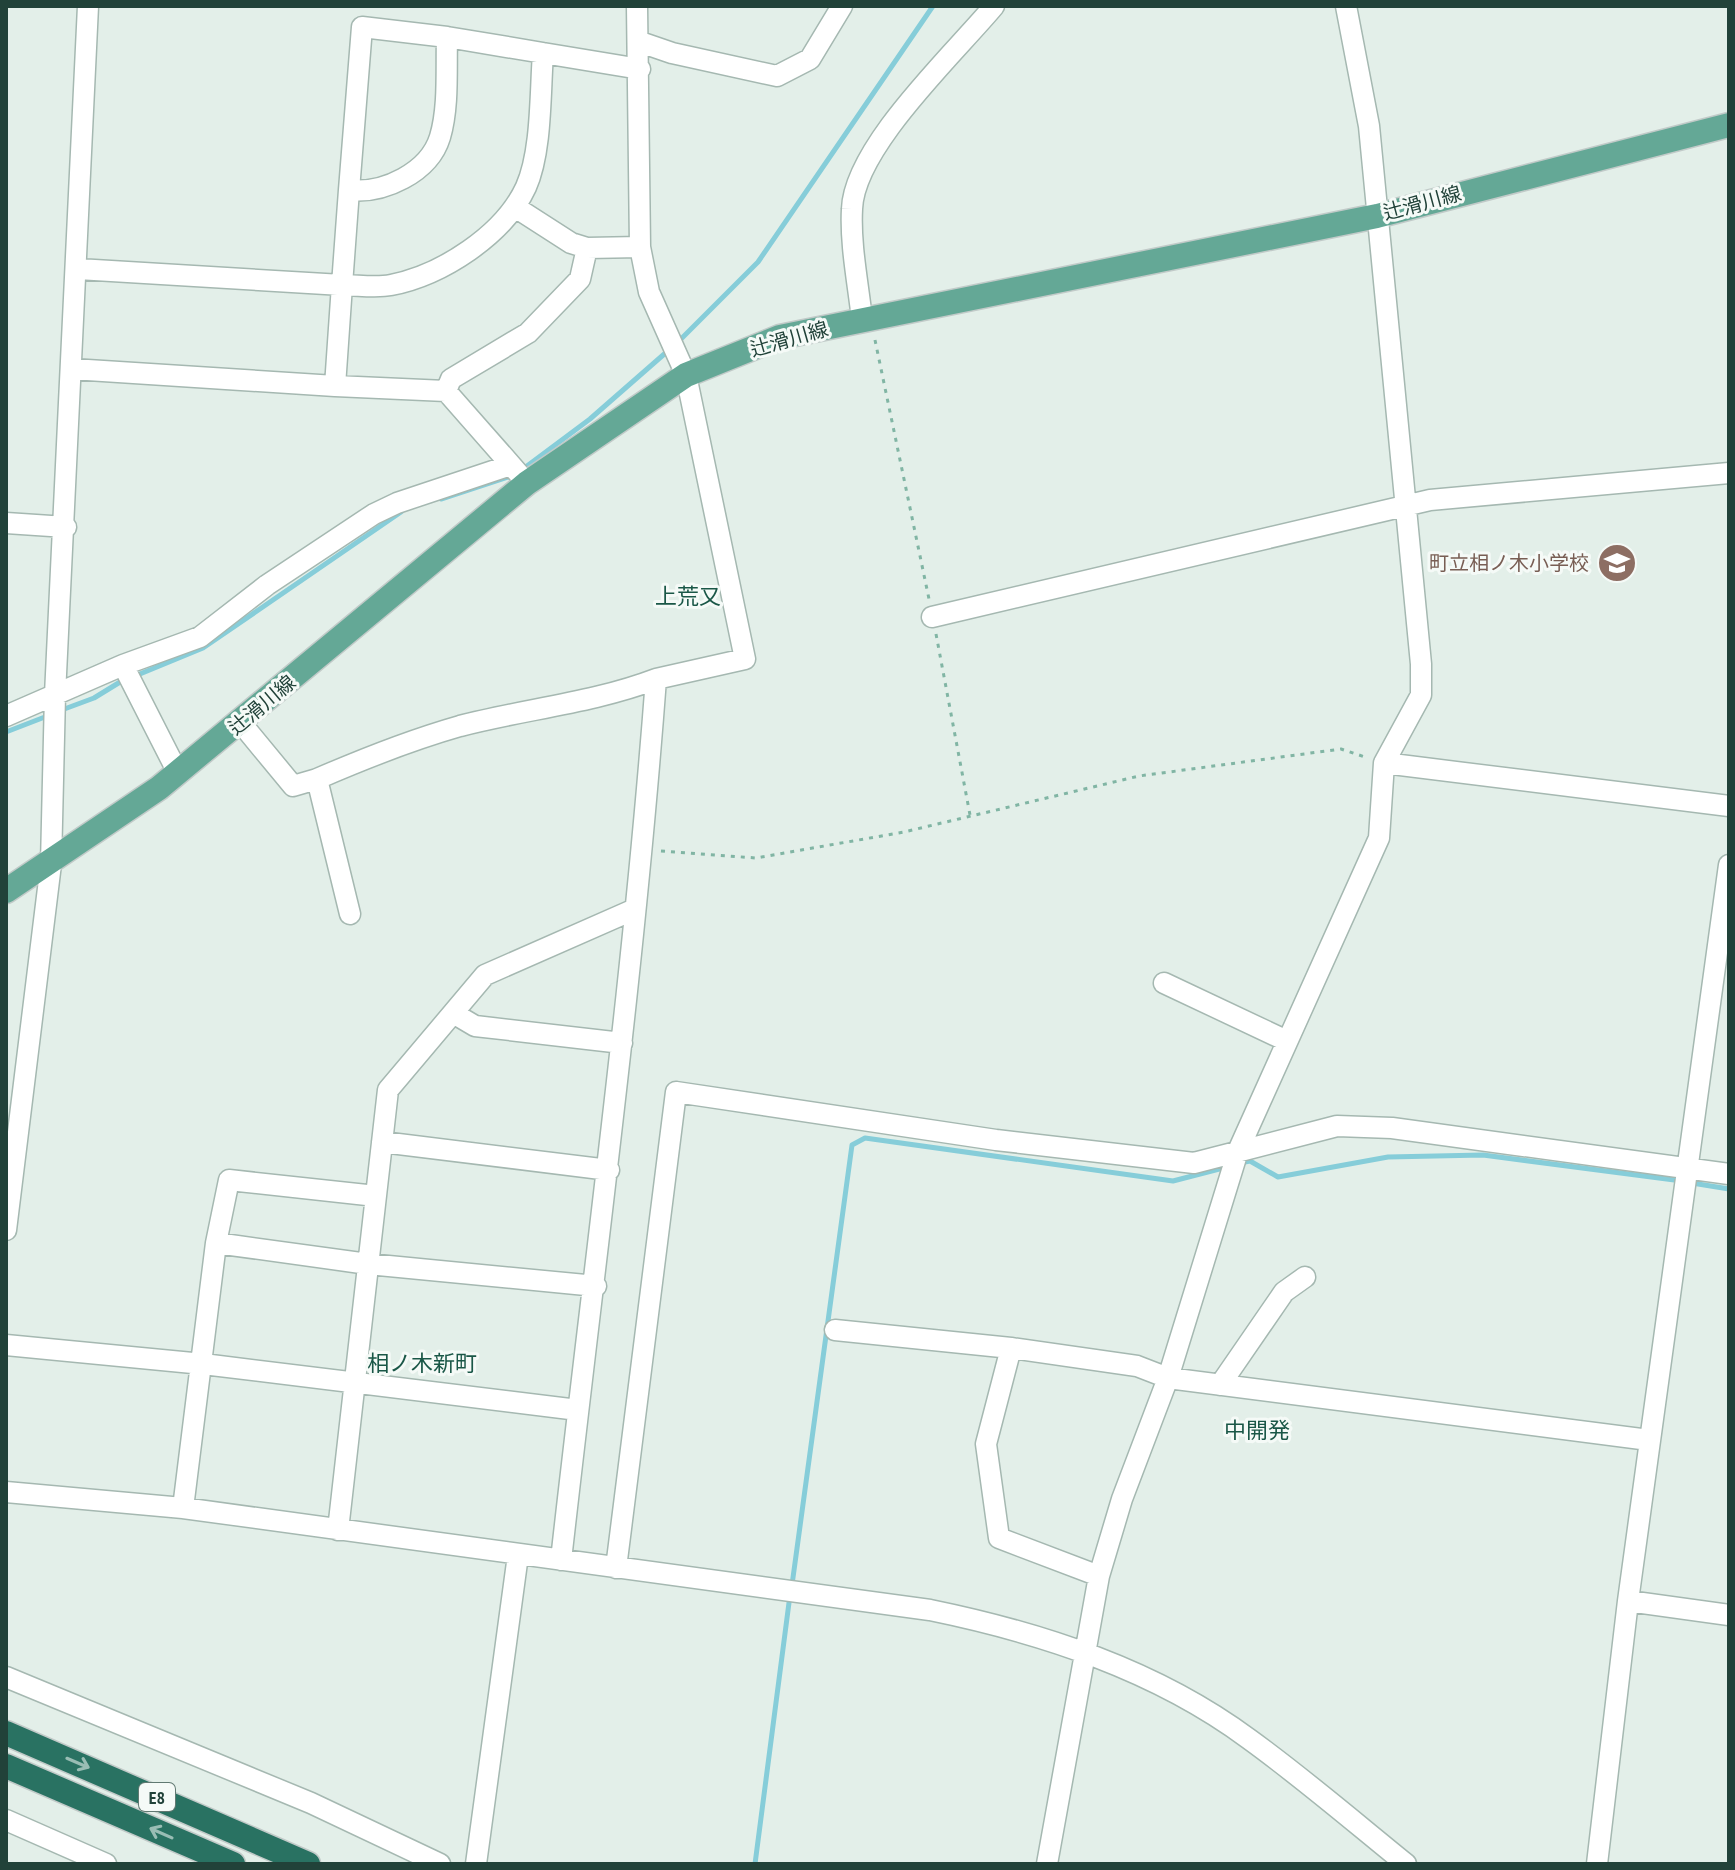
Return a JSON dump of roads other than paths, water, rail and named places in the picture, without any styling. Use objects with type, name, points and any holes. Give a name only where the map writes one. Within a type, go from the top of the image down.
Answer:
[{"type":"highway","name":"E8","points":[[6,1733],[308,1864]]},
{"type":"highway","name":"E8","points":[[6,1766],[233,1864]]},
{"type":"main road","name":"辻滑川線","points":[[6,891],[51,864],[178,773],[241,723],[519,474],[686,375],[780,337],[1377,216],[1729,125]]},
{"type":"street","points":[[6,1230],[51,864],[55,695],[66,527],[88,6]]},
{"type":"street","points":[[241,723],[293,786],[460,726],[628,690],[656,679],[745,659],[686,375],[649,292],[640,247],[640,42],[637,6]]},
{"type":"street","points":[[640,42],[777,76],[810,59],[842,6]]},
{"type":"street","points":[[862,319],[851,208],[859,180],[881,137],[994,6]]},
{"type":"street","points":[[1047,1864],[1099,1576],[1122,1499],[1168,1378],[1238,1151],[1379,838],[1384,763],[1421,695],[1407,507],[1369,126],[1346,6]]},
{"type":"street","points":[[335,386],[362,27],[447,37],[640,69]]},
{"type":"street","points":[[349,190],[366,192],[384,188],[408,176],[429,157],[440,139],[447,37]]},
{"type":"street","points":[[78,269],[342,285],[388,286],[419,278],[464,253],[515,207],[527,185],[533,162],[543,53]]},
{"type":"street","points":[[515,207],[571,243],[587,248],[640,247]]},
{"type":"street","points":[[446,391],[451,379],[528,333],[580,279],[587,248]]},
{"type":"street","points":[[6,716],[123,665],[200,637],[267,585],[374,514],[519,474],[446,391],[72,369]]},
{"type":"street","points":[[932,617],[1430,500],[1729,473]]},
{"type":"street","points":[[6,523],[66,527]]},
{"type":"street","points":[[123,665],[178,773]]},
{"type":"street","points":[[561,1560],[609,1170],[643,850],[656,679]]},
{"type":"street","points":[[1384,763],[1729,806]]},
{"type":"street","points":[[317,779],[350,914]]},
{"type":"street","points":[[1597,1864],[1649,1440],[1690,1168],[1729,865]]},
{"type":"street","points":[[338,1530],[388,1090],[485,975],[635,909]]},
{"type":"street","points":[[1164,983],[1287,1041]]},
{"type":"street","points":[[453,1013],[475,1026],[622,1043]]},
{"type":"street","points":[[616,1568],[676,1092],[996,1140],[1194,1163],[1337,1126],[1392,1128],[1729,1174]]},
{"type":"street","points":[[382,1142],[609,1170]]},
{"type":"street","points":[[183,1508],[216,1243],[229,1180],[376,1196]]},
{"type":"street","points":[[216,1243],[368,1264],[596,1286]]},
{"type":"street","points":[[1220,1385],[1284,1292],[1305,1277]]},
{"type":"street","points":[[835,1330],[1011,1348],[1137,1366],[1168,1378],[1649,1440]]},
{"type":"street","points":[[6,1345],[355,1381],[578,1410]]},
{"type":"street","points":[[1011,1348],[986,1444],[999,1538],[1099,1576]]},
{"type":"street","points":[[6,1492],[183,1508],[930,1610],[1002,1625],[1084,1652],[1169,1691],[1247,1737],[1406,1864]]},
{"type":"street","points":[[476,1864],[518,1555]]},
{"type":"street","points":[[1628,1601],[1729,1615]]},
{"type":"street","points":[[6,1677],[311,1803],[440,1864]]},
{"type":"street","points":[[6,1820],[106,1864]]},
{"type":"waterway","points":[[678,342],[758,262],[933,6]]},
{"type":"waterway","points":[[523,469],[590,419],[670,349]]},
{"type":"waterway","points":[[441,499],[511,476]]},
{"type":"waterway","points":[[135,676],[203,648],[401,512]]},
{"type":"waterway","points":[[59,711],[94,698],[125,679]]},
{"type":"waterway","points":[[6,732],[50,715]]},
{"type":"waterway","points":[[792,1585],[852,1145],[865,1138],[1173,1181],[1227,1167]]},
{"type":"waterway","points":[[1240,1163],[1250,1161],[1278,1177],[1388,1157],[1483,1155],[1682,1181]]},
{"type":"waterway","points":[[1692,1183],[1729,1189]]},
{"type":"waterway","points":[[755,1864],[790,1595]]},
{"type":"place","name":"町立相ノ木小学校","points":[[1617,563]]},
{"type":"district","name":"上荒又","points":[[688,596]]},
{"type":"district","name":"相ノ木新町","points":[[422,1363]]},
{"type":"district","name":"中開発","points":[[1257,1430]]}]
